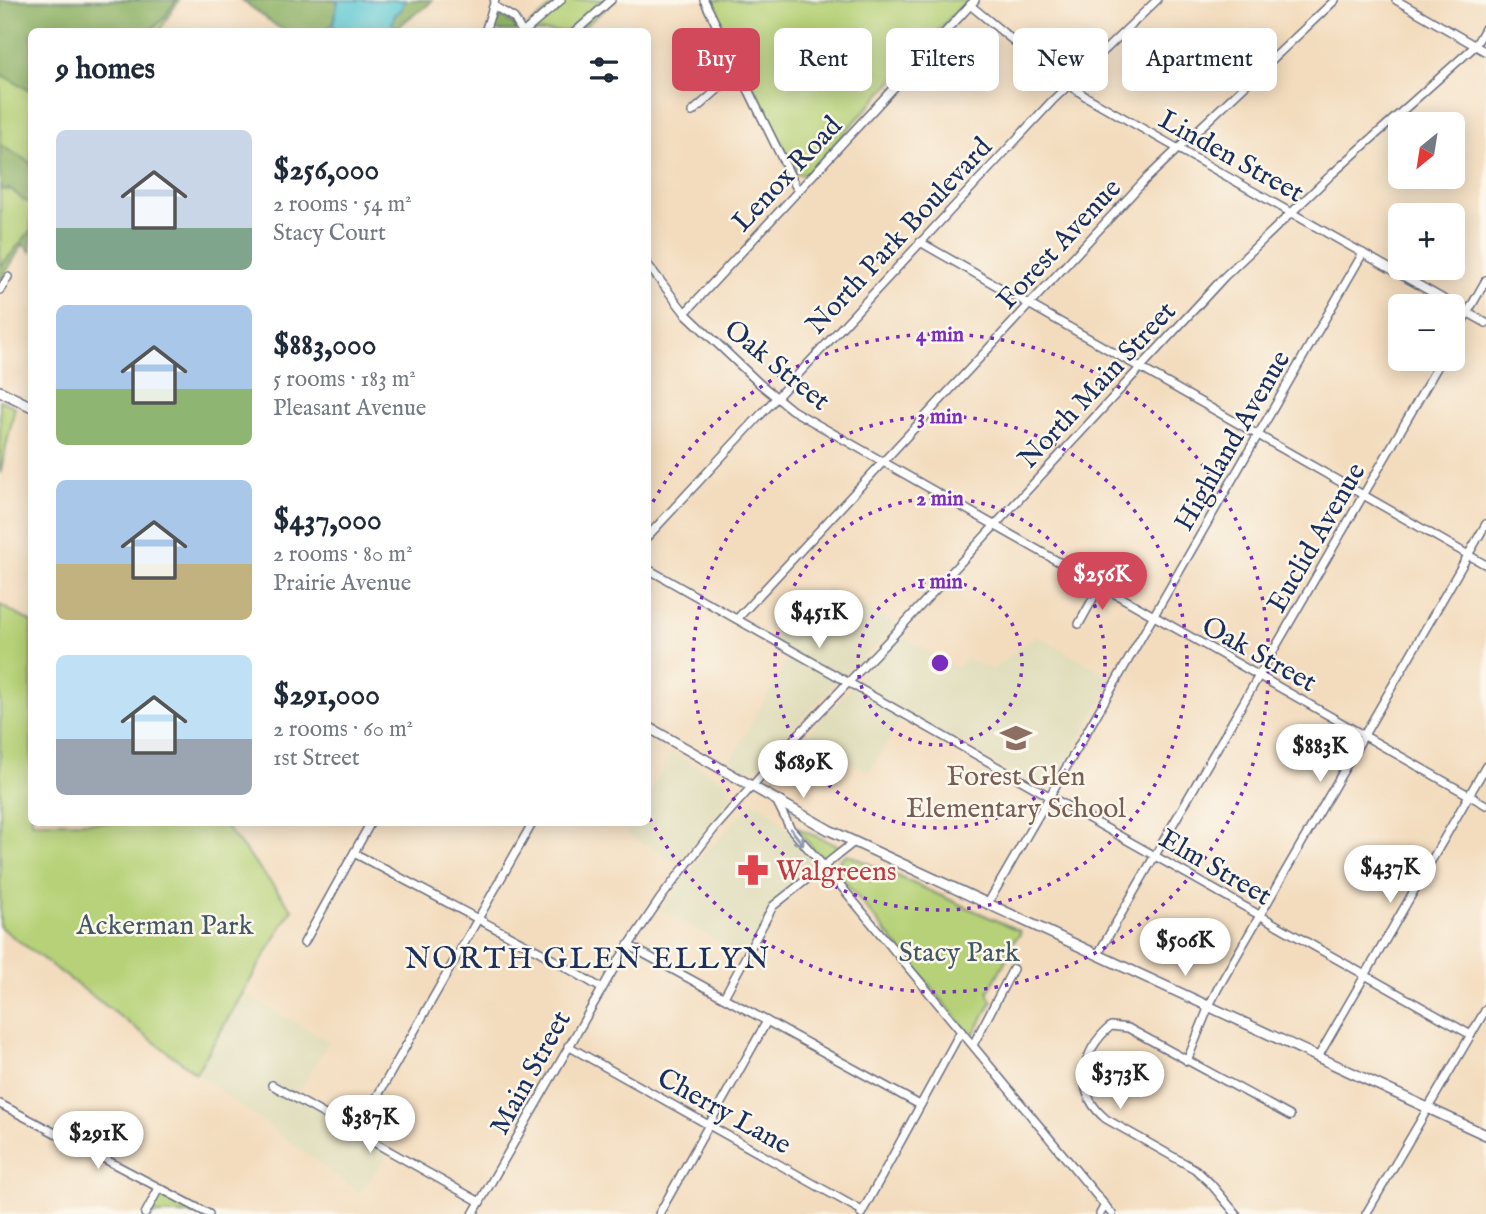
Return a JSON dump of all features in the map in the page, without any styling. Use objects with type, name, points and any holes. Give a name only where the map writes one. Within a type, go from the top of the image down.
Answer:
[{"type":"main road","points":[[0,391],[28,405]]},
{"type":"main road","points":[[651,729],[814,823],[1486,1135]]},
{"type":"street","points":[[528,28],[561,0]]},
{"type":"street","points":[[580,28],[611,0]]},
{"type":"street","points":[[704,0],[718,28]]},
{"type":"street","name":"North Park Boulevard","points":[[1108,46],[1157,0]]},
{"type":"street","name":"Forest Avenue","points":[[737,620],[1145,180],[1335,0]]},
{"type":"street","points":[[1396,0],[1486,52]]},
{"type":"street","name":"Linden Street","points":[[973,2],[1013,37]]},
{"type":"street","name":"Lenox Road","points":[[685,313],[973,2]]},
{"type":"street","points":[[486,28],[495,3],[514,18],[520,28]]},
{"type":"street","name":"North Main Street","points":[[752,786],[1223,278],[1290,212],[1475,46],[1486,27]]},
{"type":"street","points":[[692,112],[716,91]]},
{"type":"street","points":[[749,91],[798,191]]},
{"type":"street","name":"North Park Boulevard","points":[[651,533],[1061,91]]},
{"type":"street","name":"Linden Street","points":[[1078,91],[1486,323]]},
{"type":"street","points":[[920,242],[1486,565]]},
{"type":"street","name":"Highland Avenue","points":[[988,903],[1363,253]]},
{"type":"street","name":"Oak Street","points":[[651,269],[685,313],[792,410],[993,527],[1486,805]]},
{"type":"street","points":[[0,290],[8,277]]},
{"type":"street","points":[[1465,318],[1486,280]]},
{"type":"street","name":"Euclid Avenue","points":[[1098,954],[1435,371]]},
{"type":"street","points":[[1187,1061],[1209,1006],[1486,524]]},
{"type":"street","name":"Elm Street","points":[[651,571],[1471,1035]]},
{"type":"street","points":[[1079,624],[1100,586]]},
{"type":"street","points":[[1318,1057],[1486,766]]},
{"type":"street","name":"Main Street","points":[[473,1214],[628,945],[691,857],[752,786]]},
{"type":"street","points":[[777,802],[790,828],[1112,1214]]},
{"type":"street","points":[[304,943],[369,826]]},
{"type":"street","points":[[357,1132],[531,826]]},
{"type":"street","points":[[723,997],[773,906],[854,842]]},
{"type":"street","points":[[354,853],[601,988]]},
{"type":"street","points":[[628,945],[919,1105]]},
{"type":"street","points":[[972,1045],[1013,969]]},
{"type":"street","points":[[1366,1214],[1486,1009]]},
{"type":"street","points":[[659,1214],[767,1021]]},
{"type":"street","points":[[1236,1214],[1195,1169],[1100,1115],[1084,1090],[1083,1074],[1086,1059],[1098,1036],[1111,1026],[1128,1028],[1290,1116]]},
{"type":"street","points":[[861,1212],[961,1031]]},
{"type":"street","name":"Cherry Lane","points":[[568,1046],[861,1212]]},
{"type":"street","points":[[272,1085],[480,1202]]},
{"type":"street","points":[[0,1105],[209,1214]]},
{"type":"street","points":[[145,1214],[159,1188]]},
{"type":"street","points":[[1100,1214],[1105,1205]]},
{"type":"shaded area","points":[[828,587],[898,626],[834,685],[761,764],[749,771],[744,769],[730,761],[792,652],[773,640]]},
{"type":"shaded area","name":"Forest Glen Elementary School","points":[[898,634],[957,667],[966,659],[993,669],[1036,635],[1115,679],[1049,793],[854,683]]},
{"type":"shaded area","points":[[852,686],[903,715],[870,772],[805,738]]},
{"type":"shaded area","points":[[672,752],[726,782],[730,786],[731,795],[677,862],[626,834],[631,826],[651,826],[651,790]]},
{"type":"shaded area","points":[[753,803],[761,804],[771,811],[820,868],[774,904],[744,955],[661,910],[697,863]]},
{"type":"shaded area","points":[[243,993],[329,1041],[297,1095],[392,1149],[360,1193],[196,1073]]},
{"type":"green space","points":[[0,0],[179,0],[161,28],[28,28],[28,235],[0,280]]},
{"type":"green space","points":[[0,0],[176,0],[153,28],[28,28],[28,89],[0,74]]},
{"type":"green space","points":[[242,0],[338,0],[333,24],[327,28],[278,27]]},
{"type":"green space","points":[[405,0],[432,0],[396,28],[392,25],[392,18],[401,10]]},
{"type":"green space","points":[[559,0],[615,0],[582,28],[527,28]]},
{"type":"green space","points":[[709,0],[970,0],[941,28],[886,28],[886,88],[807,174],[798,175],[755,91],[760,91],[760,28],[723,28]]},
{"type":"green space","points":[[503,17],[516,28],[493,28],[499,18]]},
{"type":"green space","points":[[0,145],[28,161],[28,202],[12,190],[0,189]]},
{"type":"green space","points":[[28,234],[28,249],[23,244],[0,282],[0,267]]},
{"type":"green space","points":[[0,400],[15,407],[0,474]]},
{"type":"green space","name":"Ackerman Park","points":[[0,605],[28,620],[28,826],[225,826],[292,909],[196,1073],[0,927]]},
{"type":"green space","points":[[795,827],[843,848],[824,862]]},
{"type":"green space","name":"Stacy Park","points":[[847,854],[1020,931],[988,992],[992,1002],[974,1033],[966,1030],[837,872],[840,859]]},
{"type":"green space","points":[[161,1191],[204,1214],[148,1214]]},
{"type":"water","points":[[335,0],[405,0],[401,10],[395,14],[392,24],[398,28],[334,28],[338,1]]},
{"type":"place","name":"Forest Glen Elementary School","points":[[1016,738]]},
{"type":"place","name":"Walgreens","points":[[753,870]]},
{"type":"district","name":"NORTH GLEN ELLYN","points":[[588,958]]}]
